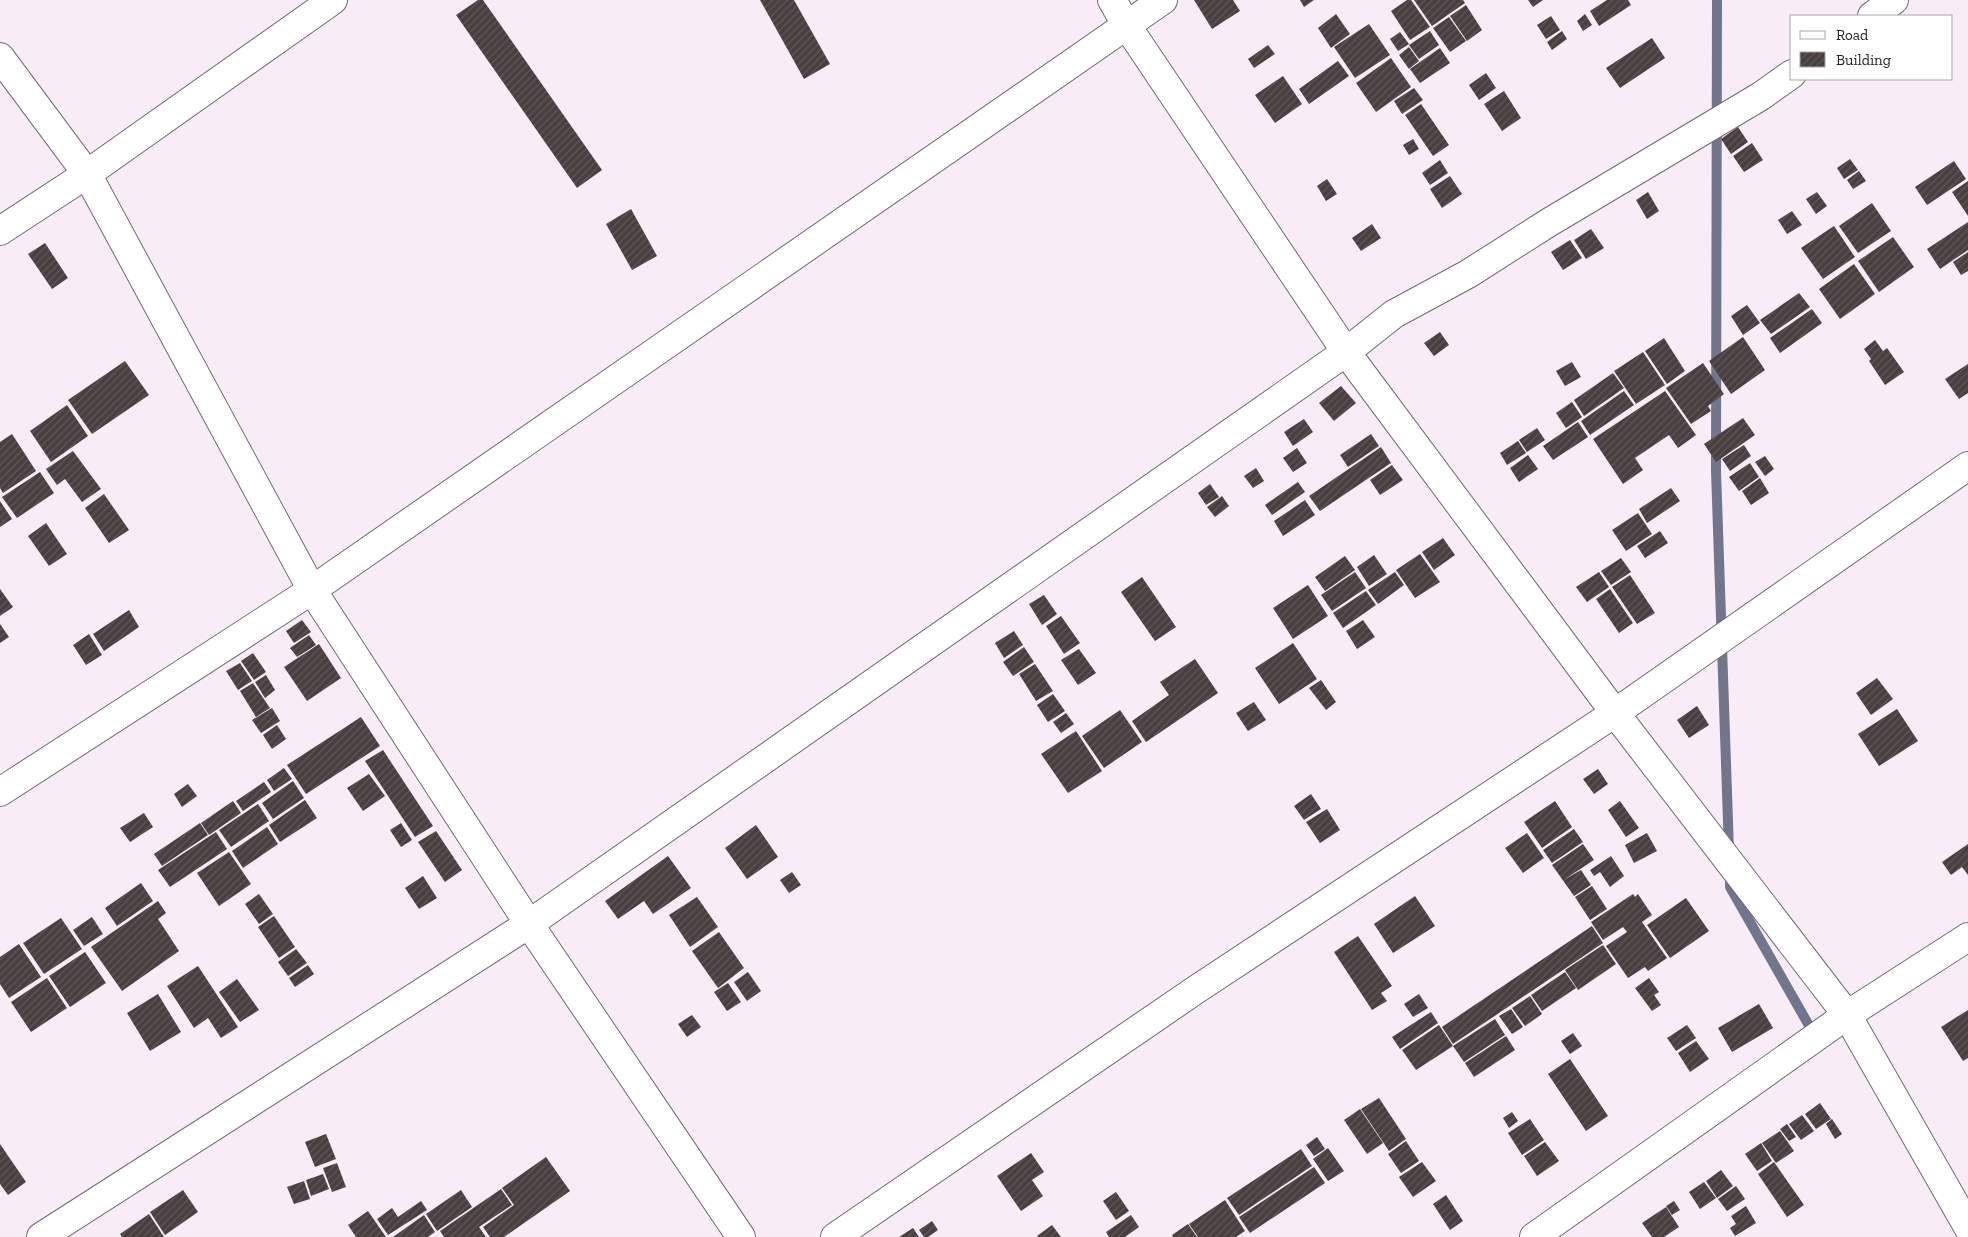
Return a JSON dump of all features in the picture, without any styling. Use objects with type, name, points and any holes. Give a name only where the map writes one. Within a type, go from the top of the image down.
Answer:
[{"type":"street","points":[[0,231],[87,174],[333,0]]},
{"type":"street","points":[[1112,0],[1127,26],[1346,352],[1615,713],[1847,1015],[1968,1227]]},
{"type":"street","points":[[0,792],[312,590],[1163,0]]},
{"type":"street","points":[[1873,15],[1894,0]]},
{"type":"street","points":[[0,57],[87,174],[312,590],[529,924],[741,1237]]},
{"type":"street","points":[[41,1237],[529,924],[1346,352],[1394,314],[1468,274],[1548,223],[1761,96],[1790,75]]},
{"type":"street","points":[[835,1237],[1194,992],[1615,713],[1968,466]]},
{"type":"street","points":[[1534,1237],[1847,1015],[1968,937]]},
{"type":"building","points":[[478,0],[483,0],[602,170],[577,188],[456,15]]},
{"type":"building","points":[[760,0],[794,0],[830,64],[804,79]]},
{"type":"building","points":[[1194,0],[1233,0],[1240,11],[1212,29]]},
{"type":"building","points":[[1300,0],[1314,0],[1304,7]]},
{"type":"building","points":[[1407,0],[1411,0],[1430,27],[1410,40],[1391,11]]},
{"type":"building","points":[[1414,0],[1463,0],[1465,3],[1432,26]]},
{"type":"building","points":[[1528,0],[1543,0],[1533,7]]},
{"type":"building","points":[[1607,0],[1628,0],[1631,5],[1599,26],[1590,11]]},
{"type":"building","points":[[1466,5],[1482,30],[1467,41],[1450,16]]},
{"type":"building","points":[[1336,14],[1350,34],[1331,48],[1318,28]]},
{"type":"building","points":[[1585,14],[1592,25],[1583,31],[1577,21]]},
{"type":"building","points":[[1551,16],[1560,30],[1546,39],[1537,25]]},
{"type":"building","points":[[1449,17],[1466,41],[1450,52],[1433,28]]},
{"type":"building","points":[[1369,24],[1390,55],[1355,78],[1334,47]]},
{"type":"building","points":[[1430,31],[1439,45],[1419,59],[1409,45]]},
{"type":"building","points":[[1562,31],[1567,39],[1552,50],[1547,42]]},
{"type":"building","points":[[1400,32],[1409,44],[1398,51],[1390,39]]},
{"type":"building","points":[[1652,38],[1665,58],[1620,88],[1606,68]]},
{"type":"building","points":[[1268,45],[1275,54],[1254,68],[1248,59]]},
{"type":"building","points":[[1409,47],[1419,61],[1409,69],[1399,55]]},
{"type":"building","points":[[1440,48],[1450,63],[1420,83],[1410,69]]},
{"type":"building","points":[[1391,58],[1411,87],[1376,112],[1356,83]]},
{"type":"building","points":[[1338,61],[1349,76],[1309,104],[1299,89]]},
{"type":"building","points":[[1486,73],[1496,88],[1479,100],[1469,85]]},
{"type":"building","points":[[1283,76],[1302,104],[1275,123],[1255,95]]},
{"type":"building","points":[[1414,88],[1423,100],[1402,114],[1394,101]]},
{"type":"building","points":[[1504,91],[1521,118],[1502,131],[1484,104]]},
{"type":"building","points":[[1421,104],[1449,145],[1433,156],[1405,115]]},
{"type":"building","points":[[1738,127],[1748,142],[1731,154],[1721,139]]},
{"type":"building","points":[[1413,139],[1419,149],[1409,155],[1403,145]]},
{"type":"building","points":[[1752,143],[1763,160],[1744,172],[1733,156]]},
{"type":"building","points":[[1850,159],[1858,170],[1844,179],[1837,168]]},
{"type":"building","points":[[1440,160],[1448,173],[1430,185],[1422,173]]},
{"type":"building","points":[[1954,161],[1966,179],[1927,205],[1915,187]]},
{"type":"building","points":[[1859,171],[1866,181],[1853,189],[1847,180]]},
{"type":"building","points":[[1450,176],[1462,194],[1442,208],[1430,189]]},
{"type":"building","points":[[1327,179],[1337,194],[1326,201],[1317,186]]},
{"type":"building","points":[[1968,181],[1968,216],[1952,192]]},
{"type":"building","points":[[1648,192],[1659,211],[1647,219],[1636,200]]},
{"type":"building","points":[[1817,192],[1827,206],[1816,214],[1806,199]]},
{"type":"building","points":[[1872,203],[1891,231],[1858,253],[1839,226]]},
{"type":"building","points":[[631,209],[657,256],[632,270],[606,224]]},
{"type":"building","points":[[1792,211],[1802,225],[1787,234],[1778,220]]},
{"type":"building","points":[[1968,222],[1968,250],[1940,269],[1927,249]]},
{"type":"building","points":[[1372,224],[1381,238],[1361,251],[1352,238]]},
{"type":"building","points":[[1834,226],[1855,257],[1823,279],[1801,248]]},
{"type":"building","points":[[1591,229],[1604,248],[1586,259],[1574,240]]},
{"type":"building","points":[[1893,237],[1914,267],[1879,292],[1858,261]]},
{"type":"building","points":[[1570,240],[1582,258],[1563,270],[1551,252]]},
{"type":"building","points":[[45,243],[68,278],[52,289],[28,254]]},
{"type":"building","points":[[1968,252],[1968,271],[1961,275],[1953,262]]},
{"type":"building","points":[[1854,264],[1875,294],[1840,319],[1819,289]]},
{"type":"building","points":[[1799,293],[1810,307],[1771,334],[1760,320]]},
{"type":"building","points":[[1747,305],[1760,323],[1743,335],[1731,316]]},
{"type":"building","points":[[1812,309],[1822,323],[1780,353],[1770,338]]},
{"type":"building","points":[[1440,332],[1449,345],[1434,356],[1424,343]]},
{"type":"building","points":[[1743,337],[1765,370],[1731,394],[1709,361]]},
{"type":"building","points":[[1664,338],[1685,371],[1667,384],[1645,351]]},
{"type":"building","points":[[1875,340],[1883,351],[1887,348],[1904,372],[1885,385],[1869,361],[1871,359],[1864,349]]},
{"type":"building","points":[[1643,352],[1665,385],[1636,404],[1614,371]]},
{"type":"building","points":[[125,361],[149,395],[92,434],[68,400]]},
{"type":"building","points":[[1572,362],[1581,377],[1565,386],[1556,371]]},
{"type":"building","points":[[1703,363],[1724,394],[1708,406],[1711,411],[1691,424],[1666,388]]},
{"type":"building","points":[[1968,364],[1968,393],[1959,399],[1945,379]]},
{"type":"building","points":[[1613,373],[1624,388],[1584,416],[1574,400]]},
{"type":"building","points":[[1341,386],[1356,403],[1334,421],[1319,403]]},
{"type":"building","points":[[1624,391],[1634,405],[1590,435],[1581,421]]},
{"type":"building","points":[[1665,391],[1696,435],[1678,448],[1669,435],[1635,458],[1643,470],[1623,484],[1593,439]]},
{"type":"building","points":[[1572,402],[1582,417],[1566,428],[1556,413]]},
{"type":"building","points":[[67,405],[88,436],[51,462],[30,431]]},
{"type":"building","points":[[1743,418],[1755,435],[1716,462],[1704,444]]},
{"type":"building","points":[[1304,419],[1313,432],[1293,446],[1284,432]]},
{"type":"building","points":[[1578,422],[1588,437],[1553,460],[1543,446]]},
{"type":"building","points":[[1537,428],[1545,440],[1527,452],[1519,440]]},
{"type":"building","points":[[12,434],[36,471],[3,493],[0,488],[0,442]]},
{"type":"building","points":[[1371,434],[1379,446],[1348,467],[1340,455]]},
{"type":"building","points":[[1518,441],[1526,453],[1507,465],[1500,453]]},
{"type":"building","points":[[1744,445],[1751,456],[1730,471],[1722,459]]},
{"type":"building","points":[[1381,447],[1391,463],[1320,511],[1309,496]]},
{"type":"building","points":[[1297,448],[1307,463],[1293,472],[1283,458]]},
{"type":"building","points":[[73,451],[101,489],[82,502],[65,479],[57,485],[46,469]]},
{"type":"building","points":[[1528,455],[1538,469],[1519,482],[1510,468]]},
{"type":"building","points":[[1765,456],[1774,469],[1765,476],[1755,462]]},
{"type":"building","points":[[1750,463],[1759,477],[1739,491],[1729,477]]},
{"type":"building","points":[[1392,465],[1403,480],[1380,495],[1370,480]]},
{"type":"building","points":[[1256,468],[1264,481],[1253,488],[1244,476]]},
{"type":"building","points":[[40,472],[54,493],[17,518],[2,497]]},
{"type":"building","points":[[1760,478],[1769,493],[1751,505],[1742,491]]},
{"type":"building","points":[[1298,482],[1305,492],[1272,515],[1265,505]]},
{"type":"building","points":[[1210,484],[1219,497],[1206,505],[1198,493]]},
{"type":"building","points":[[1671,488],[1680,501],[1647,523],[1639,509]]},
{"type":"building","points":[[104,494],[129,530],[109,543],[85,508]]},
{"type":"building","points":[[1222,496],[1229,506],[1215,517],[1207,507]]},
{"type":"building","points":[[1305,500],[1315,515],[1283,536],[1274,521]]},
{"type":"building","points":[[0,501],[12,519],[0,527]]},
{"type":"building","points":[[1638,513],[1652,534],[1626,551],[1612,530]]},
{"type":"building","points":[[46,523],[67,554],[49,566],[28,536]]},
{"type":"building","points":[[1660,531],[1668,543],[1645,558],[1637,546]]},
{"type":"building","points":[[1443,538],[1455,555],[1434,570],[1422,552]]},
{"type":"building","points":[[1420,554],[1440,582],[1415,598],[1396,570]]},
{"type":"building","points":[[1374,555],[1387,574],[1369,586],[1357,567]]},
{"type":"building","points":[[1345,556],[1355,570],[1325,591],[1315,577]]},
{"type":"building","points":[[1621,558],[1631,572],[1611,585],[1601,571]]},
{"type":"building","points":[[1355,572],[1366,588],[1332,611],[1321,595]]},
{"type":"building","points":[[1395,572],[1404,585],[1378,604],[1368,590]]},
{"type":"building","points":[[1599,572],[1609,587],[1587,602],[1576,587]]},
{"type":"building","points":[[1630,575],[1655,613],[1637,624],[1612,587]]},
{"type":"building","points":[[1142,577],[1176,627],[1155,641],[1121,592]]},
{"type":"building","points":[[1308,585],[1328,616],[1293,639],[1273,608]]},
{"type":"building","points":[[0,589],[13,607],[0,616]]},
{"type":"building","points":[[1610,589],[1633,623],[1619,633],[1596,599]]},
{"type":"building","points":[[1366,591],[1376,605],[1343,628],[1333,613]]},
{"type":"building","points":[[1044,595],[1057,614],[1042,625],[1029,604]]},
{"type":"building","points":[[129,610],[139,627],[104,651],[93,634]]},
{"type":"building","points":[[1061,616],[1080,643],[1064,654],[1046,626]]},
{"type":"building","points":[[302,620],[311,632],[294,643],[286,631]]},
{"type":"building","points":[[1363,620],[1375,637],[1357,649],[1346,631]]},
{"type":"building","points":[[0,624],[9,637],[0,643]]},
{"type":"building","points":[[1014,631],[1023,645],[1004,658],[995,643]]},
{"type":"building","points":[[89,634],[102,655],[86,665],[73,645]]},
{"type":"building","points":[[309,635],[316,645],[297,657],[290,648]]},
{"type":"building","points":[[1293,643],[1317,679],[1279,704],[1255,668]]},
{"type":"building","points":[[319,644],[341,678],[307,701],[284,667]]},
{"type":"building","points":[[1024,647],[1034,662],[1013,676],[1003,662]]},
{"type":"building","points":[[1079,649],[1096,673],[1078,685],[1061,660]]},
{"type":"building","points":[[253,653],[266,672],[254,680],[241,661]]},
{"type":"building","points":[[1195,659],[1218,693],[1146,742],[1132,721],[1169,695],[1160,682]]},
{"type":"building","points":[[240,663],[252,681],[238,690],[226,671]]},
{"type":"building","points":[[1035,664],[1053,691],[1036,701],[1019,674]]},
{"type":"building","points":[[266,675],[275,690],[265,698],[255,682]]},
{"type":"building","points":[[1877,678],[1893,699],[1871,715],[1856,693]]},
{"type":"building","points":[[1321,680],[1336,702],[1326,710],[1309,688]]},
{"type":"building","points":[[253,683],[270,708],[256,717],[240,691]]},
{"type":"building","points":[[1053,694],[1065,711],[1048,722],[1037,705]]},
{"type":"building","points":[[1254,702],[1266,720],[1248,731],[1236,713]]},
{"type":"building","points":[[1697,706],[1709,725],[1689,738],[1677,720]]},
{"type":"building","points":[[272,708],[280,721],[261,733],[252,720]]},
{"type":"building","points":[[1897,709],[1918,741],[1879,766],[1858,734]]},
{"type":"building","points":[[1120,710],[1142,742],[1104,768],[1082,736]]},
{"type":"building","points":[[1066,713],[1074,724],[1061,733],[1053,722]]},
{"type":"building","points":[[361,717],[380,746],[306,794],[287,765]]},
{"type":"building","points":[[277,725],[286,739],[272,749],[263,735]]},
{"type":"building","points":[[1076,731],[1102,771],[1068,793],[1041,754]]},
{"type":"building","points":[[383,750],[433,826],[415,837],[365,761]]},
{"type":"building","points":[[284,768],[292,779],[274,791],[267,780]]},
{"type":"building","points":[[1598,769],[1608,784],[1594,794],[1583,779]]},
{"type":"building","points":[[369,774],[385,796],[363,811],[347,788]]},
{"type":"building","points":[[293,781],[304,798],[273,819],[262,803]]},
{"type":"building","points":[[264,782],[271,792],[243,811],[236,801]]},
{"type":"building","points":[[188,784],[197,796],[182,807],[174,794]]},
{"type":"building","points":[[1311,794],[1321,809],[1304,820],[1294,806]]},
{"type":"building","points":[[305,800],[317,818],[280,842],[269,825]]},
{"type":"building","points":[[233,801],[241,813],[209,835],[201,823]]},
{"type":"building","points":[[1555,801],[1572,827],[1542,848],[1524,822]]},
{"type":"building","points":[[1620,801],[1639,828],[1626,837],[1608,810]]},
{"type":"building","points":[[258,804],[269,821],[231,847],[219,830]]},
{"type":"building","points":[[1327,809],[1340,830],[1320,843],[1306,822]]},
{"type":"building","points":[[144,813],[153,827],[130,842],[120,828]]},
{"type":"building","points":[[200,823],[208,835],[162,866],[154,854]]},
{"type":"building","points":[[401,823],[412,840],[401,847],[390,830]]},
{"type":"building","points":[[756,825],[778,857],[747,879],[725,848]]},
{"type":"building","points":[[267,827],[278,844],[243,868],[232,851]]},
{"type":"building","points":[[1574,829],[1583,842],[1552,863],[1543,850]]},
{"type":"building","points":[[436,831],[462,870],[445,882],[418,842]]},
{"type":"building","points":[[216,832],[227,849],[170,887],[158,870]]},
{"type":"building","points":[[1527,833],[1544,858],[1523,873],[1505,848]]},
{"type":"building","points":[[1647,833],[1657,851],[1634,863],[1625,845]]},
{"type":"building","points":[[1583,844],[1594,860],[1565,879],[1581,870],[1591,885],[1574,896],[1552,865]]},
{"type":"building","points":[[1968,844],[1968,875],[1962,867],[1951,875],[1942,862]]},
{"type":"building","points":[[229,852],[251,884],[219,906],[197,873]]},
{"type":"building","points":[[668,856],[691,888],[653,914],[644,901],[618,919],[605,901]]},
{"type":"building","points":[[1611,856],[1624,876],[1610,887],[1600,872],[1594,876],[1590,870]]},
{"type":"building","points":[[792,872],[801,885],[789,893],[780,880]]},
{"type":"building","points":[[423,876],[437,898],[419,909],[405,888]]},
{"type":"building","points":[[141,883],[153,901],[117,926],[105,908]]},
{"type":"building","points":[[1592,886],[1607,909],[1590,920],[1575,897]]},
{"type":"building","points":[[259,894],[273,914],[259,924],[245,904]]},
{"type":"building","points":[[1633,894],[1635,897],[1638,894],[1652,915],[1642,922],[1667,958],[1648,971],[1645,967],[1628,978],[1606,946],[1627,932],[1623,927],[1603,940],[1591,922]]},
{"type":"building","points":[[1415,896],[1435,926],[1393,953],[1374,924]]},
{"type":"building","points":[[697,897],[718,927],[690,947],[669,915]]},
{"type":"building","points":[[1686,898],[1709,931],[1670,958],[1647,925]]},
{"type":"building","points":[[158,901],[166,913],[158,919],[179,951],[122,991],[91,947]]},
{"type":"building","points":[[274,916],[295,947],[279,958],[258,927]]},
{"type":"building","points":[[92,917],[103,934],[84,946],[73,930]]},
{"type":"building","points":[[61,918],[82,949],[44,974],[23,943]]},
{"type":"building","points":[[1592,926],[1603,943],[1453,1044],[1442,1027]]},
{"type":"building","points":[[719,932],[744,968],[718,988],[692,951]]},
{"type":"building","points":[[1358,936],[1392,986],[1381,993],[1387,1001],[1372,1010],[1334,952]]},
{"type":"building","points":[[19,944],[41,977],[9,998],[0,984],[0,957]]},
{"type":"building","points":[[1603,945],[1616,964],[1578,990],[1565,970]]},
{"type":"building","points":[[296,949],[307,963],[288,976],[278,962]]},
{"type":"building","points":[[85,952],[106,983],[70,1007],[49,976]]},
{"type":"building","points":[[308,965],[314,974],[295,987],[289,978]]},
{"type":"building","points":[[198,966],[238,1027],[221,1038],[208,1018],[194,1028],[167,986]]},
{"type":"building","points":[[748,972],[761,991],[747,1001],[734,982]]},
{"type":"building","points":[[1565,972],[1576,988],[1542,1011],[1531,995]]},
{"type":"building","points":[[47,978],[67,1008],[31,1032],[11,1002]]},
{"type":"building","points":[[1649,978],[1659,992],[1654,995],[1661,1005],[1652,1011],[1635,988]]},
{"type":"building","points":[[237,979],[259,1010],[240,1022],[219,992]]},
{"type":"building","points":[[728,983],[741,1002],[727,1011],[714,992]]},
{"type":"building","points":[[158,994],[181,1032],[150,1051],[127,1013]]},
{"type":"building","points":[[1419,994],[1428,1008],[1413,1017],[1404,1004]]},
{"type":"building","points":[[1530,996],[1542,1014],[1525,1026],[1512,1008]]},
{"type":"building","points":[[1759,1004],[1773,1028],[1732,1052],[1718,1028]]},
{"type":"building","points":[[1511,1009],[1523,1027],[1512,1034],[1499,1016]]},
{"type":"building","points":[[1968,1010],[1968,1058],[1963,1061],[1941,1027]]},
{"type":"building","points":[[1431,1012],[1438,1023],[1400,1049],[1392,1037]]},
{"type":"building","points":[[692,1015],[701,1027],[687,1037],[678,1024]]},
{"type":"building","points":[[1495,1019],[1505,1035],[1464,1062],[1453,1046]]},
{"type":"building","points":[[1439,1025],[1453,1046],[1416,1070],[1402,1050]]},
{"type":"building","points":[[1687,1025],[1696,1038],[1676,1051],[1667,1038]]},
{"type":"building","points":[[1573,1033],[1582,1046],[1570,1054],[1561,1041]]},
{"type":"building","points":[[1506,1036],[1515,1050],[1474,1077],[1465,1063]]},
{"type":"building","points":[[1696,1041],[1709,1059],[1690,1072],[1678,1053]]},
{"type":"building","points":[[1570,1059],[1608,1116],[1586,1131],[1548,1074]]},
{"type":"building","points":[[1379,1098],[1406,1139],[1389,1151],[1361,1109]]},
{"type":"building","points":[[1820,1103],[1831,1119],[1816,1129],[1805,1114]]},
{"type":"building","points":[[1360,1109],[1383,1143],[1367,1154],[1344,1120]]},
{"type":"building","points":[[1512,1112],[1518,1121],[1509,1128],[1503,1118]]},
{"type":"building","points":[[1802,1115],[1814,1131],[1801,1140],[1789,1124]]},
{"type":"building","points":[[1530,1119],[1544,1140],[1522,1155],[1508,1133]]},
{"type":"building","points":[[1832,1119],[1842,1134],[1835,1139],[1826,1124]]},
{"type":"building","points":[[1787,1124],[1796,1137],[1789,1141],[1780,1129]]},
{"type":"building","points":[[1780,1131],[1794,1151],[1776,1163],[1762,1143]]},
{"type":"building","points":[[326,1134],[336,1159],[315,1167],[305,1142]]},
{"type":"building","points":[[1317,1137],[1325,1149],[1314,1156],[1306,1145]]},
{"type":"building","points":[[1406,1141],[1419,1161],[1401,1173],[1388,1154]]},
{"type":"building","points":[[1545,1142],[1559,1161],[1537,1176],[1524,1156]]},
{"type":"building","points":[[1761,1143],[1772,1161],[1757,1171],[1745,1154]]},
{"type":"building","points":[[0,1144],[26,1182],[8,1195],[0,1184]]},
{"type":"building","points":[[1328,1148],[1344,1171],[1328,1181],[1313,1159]]},
{"type":"building","points":[[1301,1149],[1312,1166],[1239,1215],[1227,1198]]},
{"type":"building","points":[[1031,1153],[1044,1172],[1032,1180],[1043,1196],[1021,1211],[997,1176]]},
{"type":"building","points":[[546,1157],[570,1191],[504,1237],[490,1237],[483,1227],[514,1205],[502,1188]]},
{"type":"building","points":[[1422,1162],[1436,1181],[1413,1197],[1399,1177]]},
{"type":"building","points":[[1774,1162],[1804,1205],[1787,1217],[1758,1174]]},
{"type":"building","points":[[337,1163],[346,1187],[332,1192],[323,1168]]},
{"type":"building","points":[[1314,1167],[1325,1183],[1250,1233],[1239,1217]]},
{"type":"building","points":[[1721,1170],[1733,1186],[1717,1198],[1706,1181]]},
{"type":"building","points":[[323,1174],[329,1189],[311,1196],[306,1180]]},
{"type":"building","points":[[304,1181],[310,1199],[294,1204],[287,1187]]},
{"type":"building","points":[[1704,1182],[1716,1198],[1700,1209],[1689,1192]]},
{"type":"building","points":[[1736,1186],[1745,1199],[1727,1211],[1718,1199]]},
{"type":"building","points":[[501,1189],[512,1205],[479,1227],[486,1237],[444,1237],[440,1231]]},
{"type":"building","points":[[183,1190],[198,1212],[165,1235],[150,1212]]},
{"type":"building","points":[[461,1190],[472,1207],[437,1231],[426,1214]]},
{"type":"building","points":[[1116,1192],[1129,1211],[1116,1220],[1103,1201]]},
{"type":"building","points":[[1446,1195],[1463,1221],[1450,1230],[1433,1204]]},
{"type":"building","points":[[1225,1200],[1245,1231],[1236,1237],[1198,1237],[1189,1224]]},
{"type":"building","points":[[421,1201],[427,1210],[388,1235],[377,1219],[392,1208],[398,1217]]},
{"type":"building","points":[[1674,1201],[1680,1210],[1672,1215],[1666,1206]]},
{"type":"building","points":[[1746,1206],[1756,1223],[1735,1236],[1730,1228],[1736,1224],[1731,1216]]},
{"type":"building","points":[[1666,1207],[1679,1227],[1664,1237],[1652,1237],[1642,1223]]},
{"type":"building","points":[[368,1211],[386,1237],[356,1237],[348,1225]]},
{"type":"building","points":[[149,1214],[164,1237],[122,1237],[120,1234]]},
{"type":"building","points":[[424,1215],[435,1232],[428,1237],[393,1237]]},
{"type":"building","points":[[1131,1215],[1139,1227],[1125,1237],[1109,1237],[1106,1232]]},
{"type":"building","points":[[932,1221],[938,1230],[928,1237],[924,1237],[919,1230]]},
{"type":"building","points":[[1188,1224],[1197,1237],[1173,1237],[1172,1235]]},
{"type":"building","points":[[1052,1225],[1061,1237],[1037,1236]]},
{"type":"building","points":[[913,1228],[919,1237],[899,1237]]},
{"type":"waterway","points":[[1717,0],[1716,471],[1729,851]]},
{"type":"waterway","points":[[1730,873],[1730,887],[1815,1036]]}]
